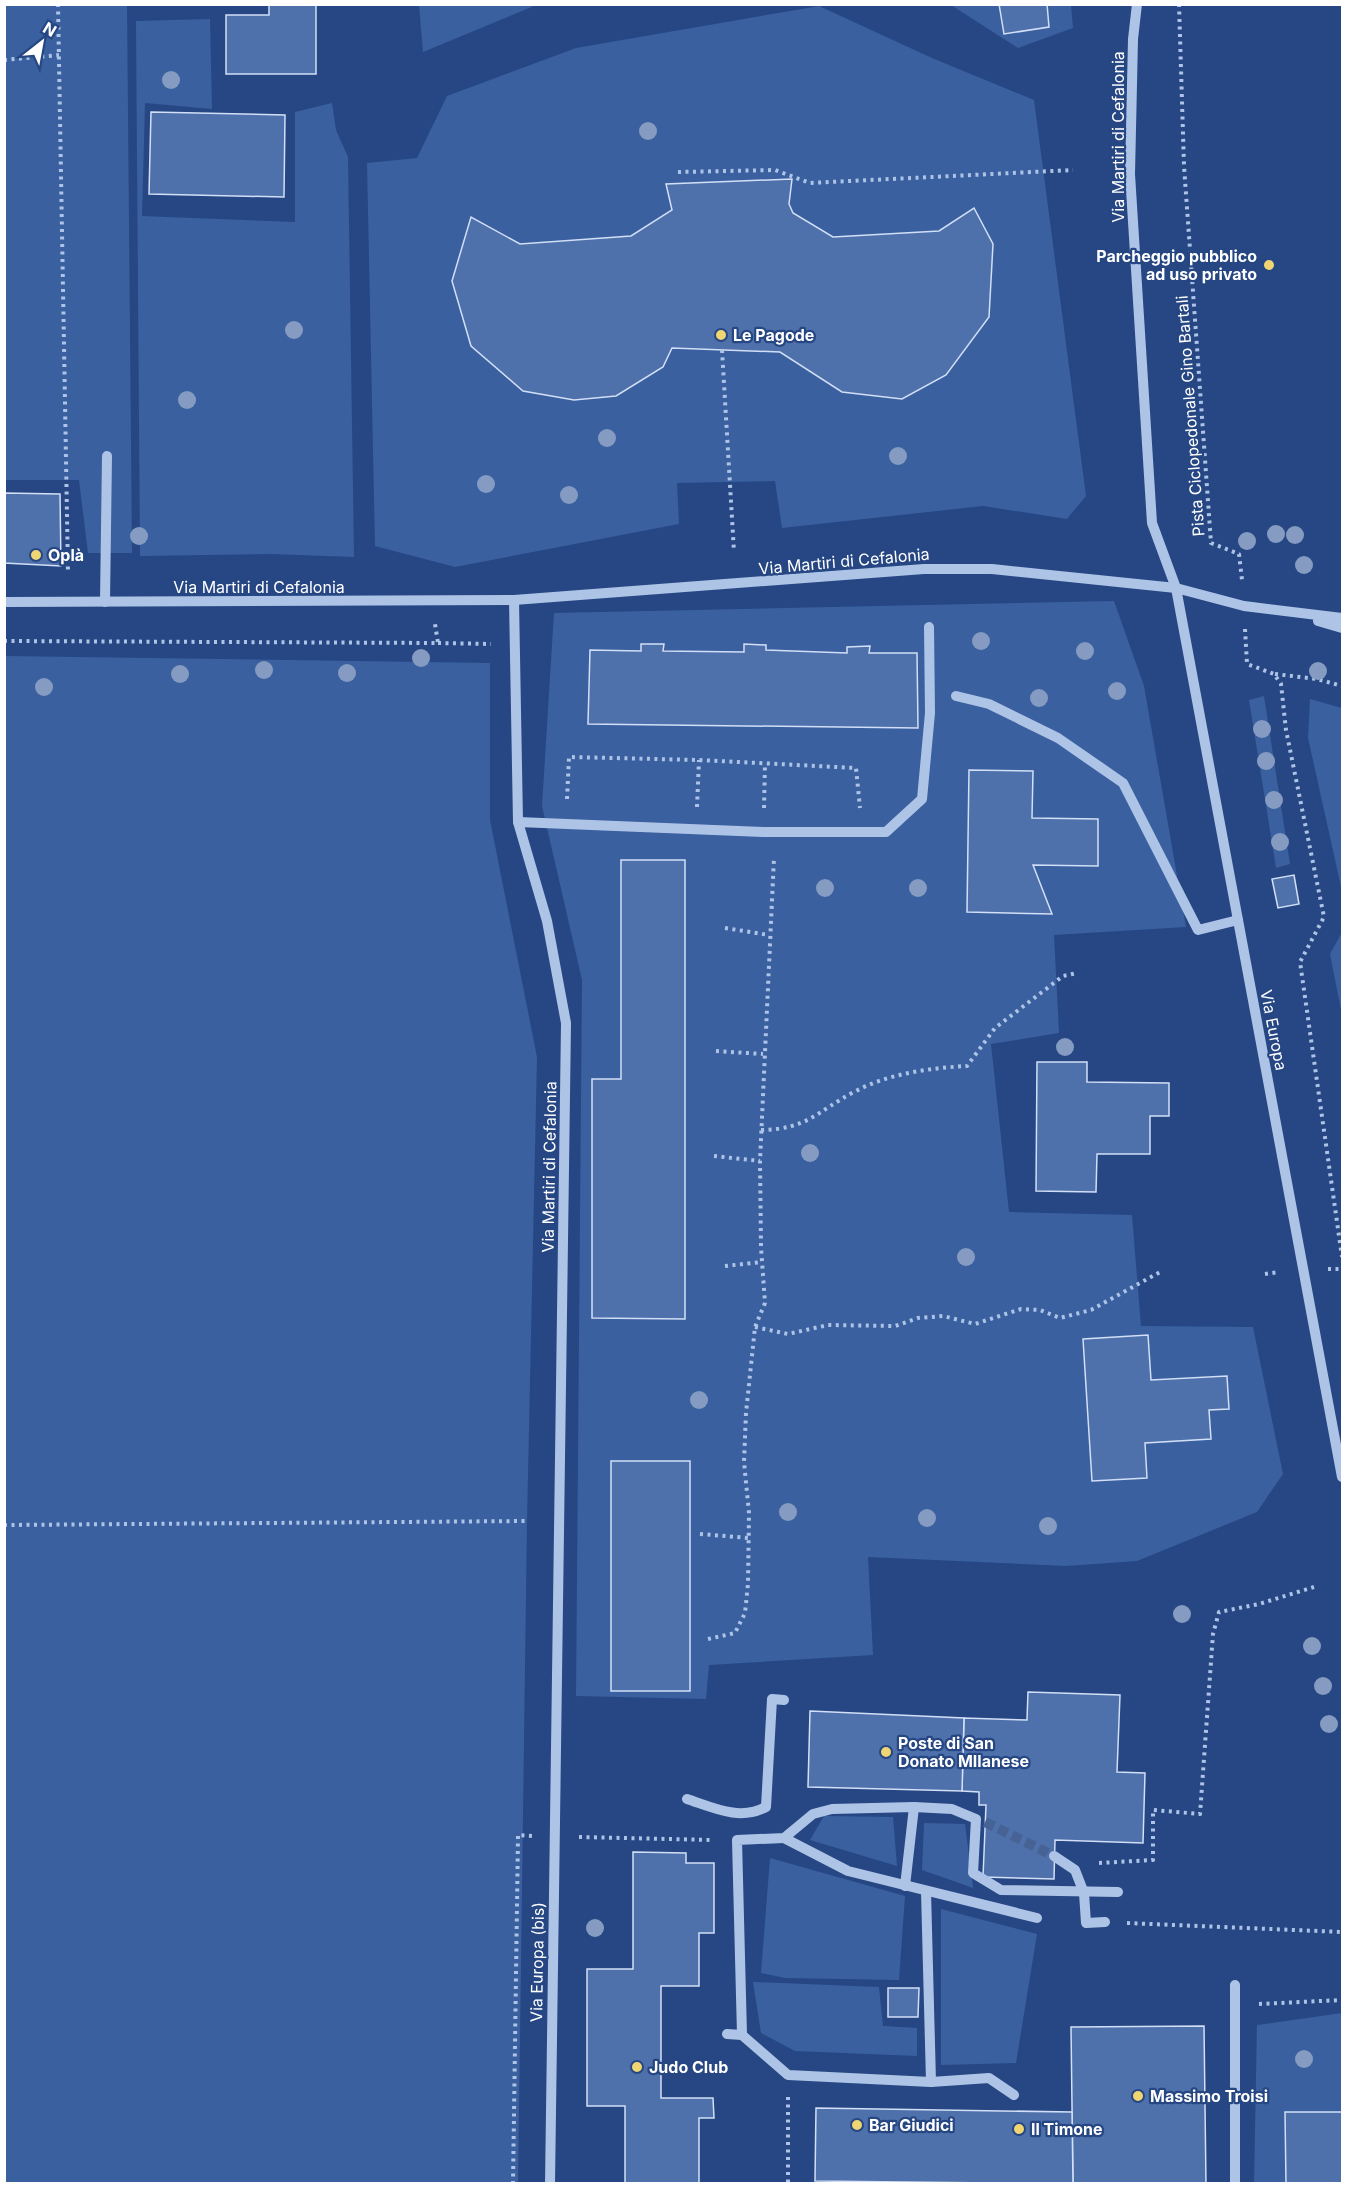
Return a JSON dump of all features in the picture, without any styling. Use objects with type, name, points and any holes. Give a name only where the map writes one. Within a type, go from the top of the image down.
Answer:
[{"type":"street","name":"Via Martiri di Cefalonia","points":[[1137,4],[1133,39],[1131,174],[1152,523],[1176,588]]},
{"type":"street","points":[[105,602],[106,456]]},
{"type":"street","name":"Via Martiri di Cefalonia","points":[[4,602],[431,603],[514,600],[924,569],[992,569],[1176,588],[1244,606],[1342,618]]},
{"type":"street","name":"Via Europa","points":[[1176,588],[1342,1477]]},
{"type":"street","name":"Via Martiri di Cefalonia","points":[[514,600],[518,822],[547,921],[566,1023],[556,1741]]},
{"type":"street","name":"Via Martiri di Cefalonia","points":[[1288,613],[1342,628]]},
{"type":"street","points":[[518,822],[763,832],[886,832],[922,799],[930,713],[929,627]]},
{"type":"street","points":[[956,696],[989,704],[1058,738],[1123,783],[1198,930],[1238,920]]},
{"type":"street","points":[[687,1798],[724,1811],[752,1815],[766,1807],[772,1699],[784,1700]]},
{"type":"street","name":"Via Europa (bis)","points":[[550,2184],[556,1741]]},
{"type":"street","points":[[905,1886],[914,1807]]},
{"type":"street","points":[[784,1838],[813,1814],[832,1809],[914,1807],[952,1809],[981,1821],[973,1873],[1001,1890],[1118,1892]]},
{"type":"street","points":[[742,2035],[737,1840],[784,1838],[848,1871],[1037,1918]]},
{"type":"street","points":[[1054,1856],[1075,1870],[1084,1893],[1086,1923],[1105,1922]]},
{"type":"street","points":[[926,1891],[931,2082]]},
{"type":"street","points":[[1235,1985],[1235,2184]]},
{"type":"street","points":[[727,2034],[742,2035],[788,2075],[931,2082],[988,2078],[1014,2095]]},
{"type":"path","points":[[58,4],[68,573]]},
{"type":"path","name":"Pista Ciclopedonale Gino Bartali","points":[[1179,4],[1185,166],[1211,543],[1239,554]]},
{"type":"path","points":[[4,60],[59,55]]},
{"type":"path","points":[[678,172],[775,170],[810,183],[1073,170]]},
{"type":"path","points":[[722,350],[734,552]]},
{"type":"path","points":[[431,603],[438,644]]},
{"type":"path","points":[[4,641],[515,644]]},
{"type":"path","points":[[1247,664],[1274,674],[1317,679],[1342,686]]},
{"type":"path","points":[[1274,674],[1283,694],[1286,730],[1324,917],[1300,962],[1342,1257]]},
{"type":"path","points":[[565,824],[568,757],[699,760],[856,768],[862,833]]},
{"type":"path","points":[[696,829],[699,760]]},
{"type":"path","points":[[763,832],[765,764]]},
{"type":"path","points":[[708,1638],[735,1633],[745,1613],[749,1538],[744,1462],[755,1327],[765,1303],[760,1161],[775,832]]},
{"type":"path","points":[[725,928],[770,934]]},
{"type":"path","points":[[761,1130],[787,1130],[824,1113],[854,1092],[888,1078],[940,1067],[967,1066],[995,1028],[1063,976],[1077,973]]},
{"type":"path","points":[[716,1051],[764,1054]]},
{"type":"path","points":[[714,1156],[760,1161]]},
{"type":"path","points":[[725,1266],[762,1262]]},
{"type":"path","points":[[1332,1270],[1342,1269]]},
{"type":"path","points":[[755,1327],[788,1334],[828,1325],[895,1326],[918,1317],[943,1316],[975,1324],[1021,1309],[1040,1310],[1060,1318],[1091,1310],[1160,1272]]},
{"type":"path","points":[[4,1526],[526,1521]]},
{"type":"path","points":[[700,1534],[749,1538]]},
{"type":"path","points":[[1075,1870],[1100,1863],[1153,1860],[1153,1810],[1200,1814],[1213,1634],[1219,1612],[1259,1604],[1314,1587]]},
{"type":"path","points":[[1105,1922],[1342,1932]]},
{"type":"path","points":[[1235,2006],[1342,2000]]},
{"type":"path","points":[[788,2075],[788,2184]]},
{"type":"shaded area","points":[[419,4],[546,5],[534,6],[423,52]]},
{"type":"shaded area","points":[[4,5],[127,5],[132,553],[88,553],[79,480],[5,480]]},
{"type":"shaded area","points":[[951,5],[1071,5],[1073,28],[1018,48]]},
{"type":"shaded area","name":"Le Pagode","points":[[819,6],[932,58],[1034,100],[1086,496],[1067,519],[983,506],[782,528],[775,481],[677,483],[679,524],[455,567],[375,546],[367,163],[417,158],[447,96],[576,48]]},
{"type":"shaded area","points":[[210,19],[212,109],[145,103],[142,216],[295,222],[295,112],[332,103],[336,130],[348,157],[354,557],[271,554],[140,556],[136,21]]},
{"type":"shaded area","points":[[1114,601],[1144,686],[1186,927],[1054,935],[1059,1033],[991,1044],[1009,1212],[1132,1215],[1141,1326],[1253,1327],[1283,1474],[1257,1512],[1137,1561],[1066,1566],[868,1557],[873,1655],[709,1665],[706,1699],[576,1696],[582,980],[542,806],[554,613]]},
{"type":"shaded area","points":[[5,656],[490,663],[490,820],[537,1057],[527,1521],[518,2183],[5,2183]]},
{"type":"shaded area","points":[[1264,696],[1290,864],[1276,868],[1249,700]]},
{"type":"shaded area","points":[[1310,699],[1342,708],[1342,891],[1308,738]]},
{"type":"shaded area","points":[[1342,932],[1342,1015],[1330,954]]},
{"type":"shaded area","points":[[824,1816],[893,1817],[897,1866],[810,1840]]},
{"type":"shaded area","points":[[924,1823],[965,1824],[973,1888],[922,1870]]},
{"type":"shaded area","points":[[770,1858],[905,1896],[899,1980],[785,1978],[761,1973]]},
{"type":"shaded area","points":[[941,1909],[1037,1934],[1016,2063],[941,2065]]},
{"type":"shaded area","points":[[753,1982],[879,1987],[883,2026],[917,2028],[917,2056],[795,2051],[761,2033]]},
{"type":"shaded area","points":[[1342,2013],[1342,2183],[1254,2184],[1257,2025]]},
{"type":"building","points":[[269,4],[316,4],[316,74],[226,74],[226,15],[269,15]]},
{"type":"building","points":[[999,4],[1047,4],[1049,27],[1004,34]]},
{"type":"building","points":[[151,112],[285,115],[284,197],[149,194]]},
{"type":"building","name":"Le Pagode","points":[[792,179],[789,204],[793,213],[833,237],[939,231],[974,208],[993,244],[989,317],[946,375],[902,399],[842,392],[780,352],[672,348],[663,367],[616,396],[574,400],[523,391],[471,346],[452,281],[471,217],[520,244],[631,236],[672,210],[666,184]]},
{"type":"building","points":[[4,493],[60,494],[61,566],[4,563]]},
{"type":"building","points":[[641,644],[664,644],[663,651],[744,652],[744,644],[766,645],[766,650],[847,653],[847,647],[870,646],[869,653],[917,653],[918,728],[588,724],[590,650],[641,651]]},
{"type":"building","points":[[969,770],[1033,771],[1032,818],[1098,819],[1098,866],[1033,865],[1052,914],[967,912]]},
{"type":"building","points":[[621,860],[685,860],[685,1319],[592,1318],[592,1079],[621,1079]]},
{"type":"building","points":[[1294,875],[1299,904],[1278,908],[1272,879]]},
{"type":"building","points":[[1037,1062],[1087,1062],[1087,1082],[1169,1083],[1169,1116],[1150,1116],[1150,1154],[1097,1154],[1096,1192],[1036,1191]]},
{"type":"building","points":[[1148,1335],[1151,1380],[1227,1376],[1229,1409],[1209,1410],[1211,1439],[1145,1443],[1147,1478],[1092,1481],[1083,1339]]},
{"type":"building","points":[[611,1461],[690,1461],[690,1691],[611,1691]]},
{"type":"building","name":"Poste di San Donato MIlanese","points":[[1028,1692],[1120,1695],[1117,1772],[1145,1773],[1143,1843],[1055,1840],[1054,1879],[983,1877],[986,1805],[979,1805],[979,1792],[962,1791],[964,1718],[1027,1720]]},
{"type":"building","name":"Poste di San Donato MIlanese","points":[[810,1711],[964,1718],[962,1791],[808,1787]]},
{"type":"building","points":[[633,1852],[686,1853],[686,1863],[714,1863],[714,1933],[699,1933],[699,1986],[661,1986],[661,2098],[713,2098],[714,2118],[699,2118],[699,2184],[625,2184],[625,2106],[587,2106],[587,1969],[633,1969]]},
{"type":"building","points":[[888,1988],[919,1988],[918,2017],[888,2017]]},
{"type":"building","name":"Massimo Troisi","points":[[1204,2026],[1206,2184],[1073,2184],[1071,2027]]},
{"type":"building","points":[[816,2108],[1072,2112],[1073,2184],[815,2181]]},
{"type":"building","points":[[1285,2112],[1342,2112],[1342,2184],[1286,2184]]},
{"type":"tunnel","points":[[985,1822],[1054,1856]]},
{"type":"place","name":"Parcheggio pubblico ad uso privato","points":[[1269,265]]},
{"type":"place","name":"Le Pagode","points":[[721,335]]},
{"type":"place","name":"Oplà","points":[[36,555]]},
{"type":"place","name":"Poste di San Donato MIlanese","points":[[886,1752]]},
{"type":"place","name":"Judo Club","points":[[637,2067]]},
{"type":"place","name":"Massimo Troisi","points":[[1138,2096]]},
{"type":"place","name":"Bar Giudici","points":[[857,2125]]},
{"type":"place","name":"Il Timone","points":[[1019,2129]]}]
